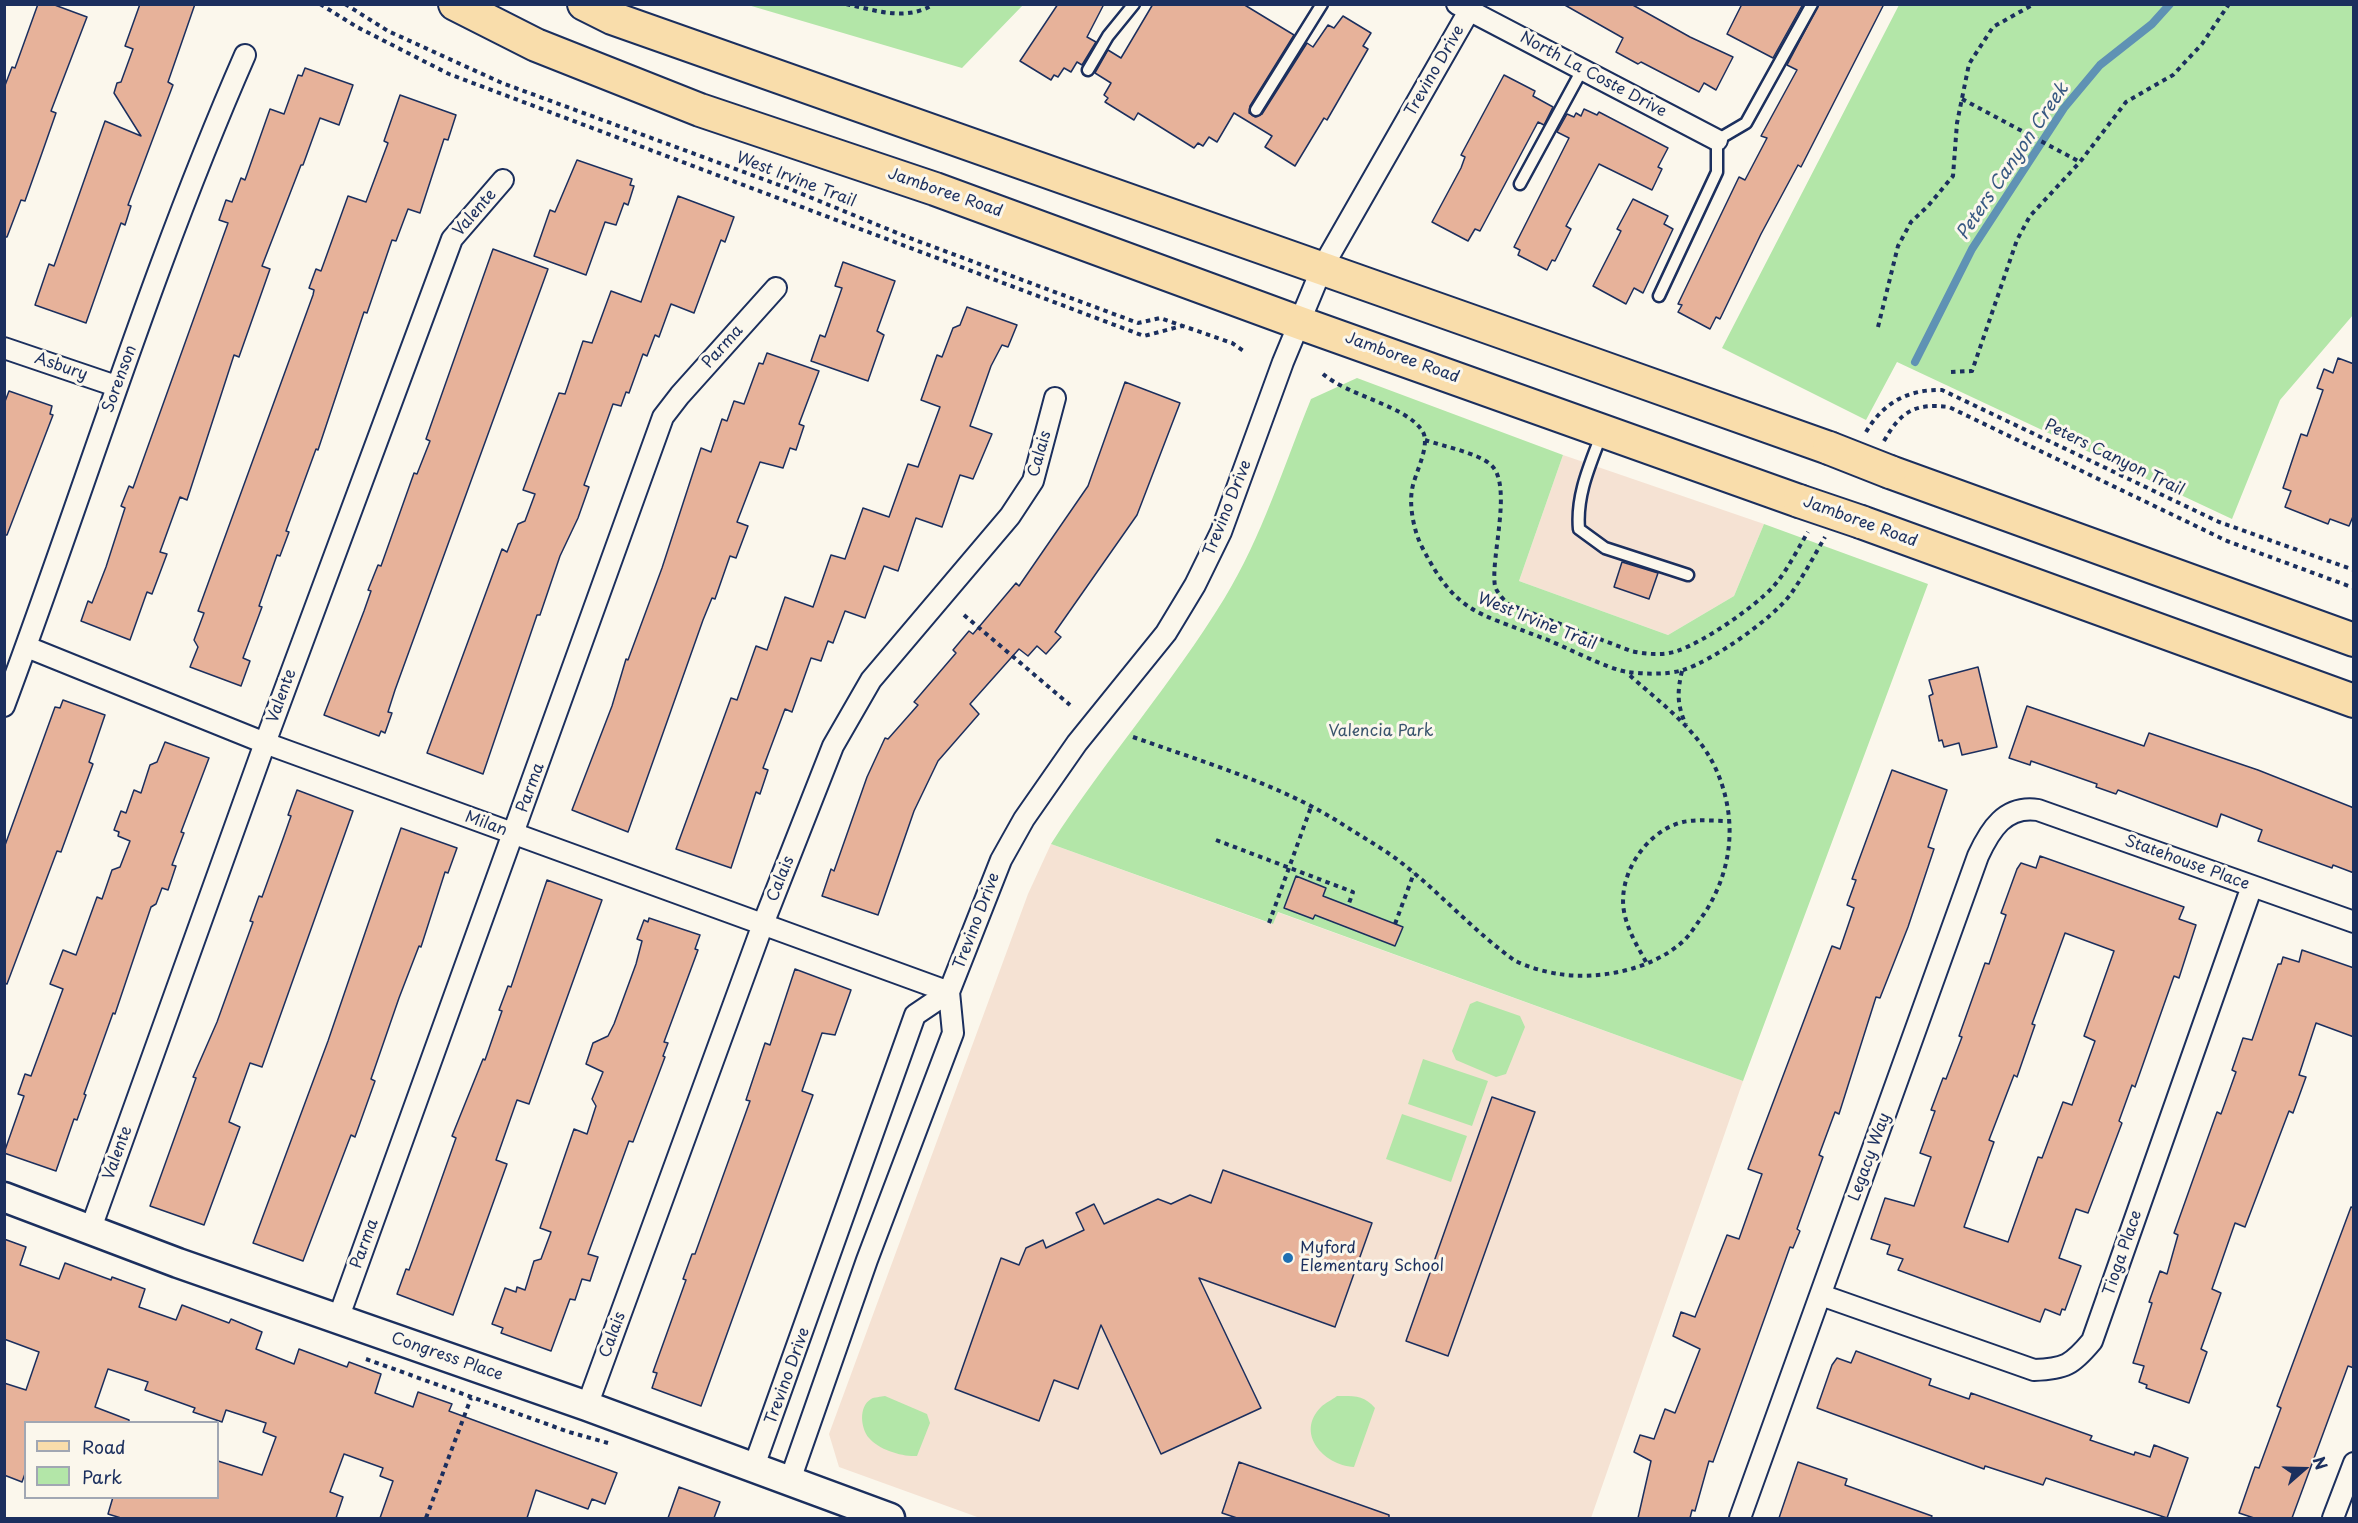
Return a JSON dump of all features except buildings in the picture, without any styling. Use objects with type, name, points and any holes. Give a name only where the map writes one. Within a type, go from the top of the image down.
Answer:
[{"type":"main road","name":"Jamboree Road","points":[[455,4],[536,45],[700,110],[935,189],[1300,323],[1861,522],[2354,701]]},
{"type":"main road","points":[[584,4],[612,18],[1044,173],[1322,268],[1829,448],[2354,640]]},
{"type":"street","name":"Trevino Drive","points":[[789,1483],[867,1260],[953,1033],[949,992],[1000,860],[1024,819],[1077,743],[1166,633],[1195,585],[1221,532],[1322,268],[1467,7]]},
{"type":"street","name":"North La Coste Drive","points":[[1467,7],[1717,140]]},
{"type":"street","name":"Sorenson","points":[[4,706],[27,647],[116,386],[214,126],[244,55]]},
{"type":"street","name":"Valente","points":[[91,1228],[265,743],[452,239],[503,180]]},
{"type":"street","name":"Parma","points":[[338,1319],[515,834],[663,417],[776,288]]},
{"type":"street","name":"Asbury","points":[[4,348],[116,386]]},
{"type":"street","name":"Calais","points":[[587,1407],[763,924],[833,746],[871,680],[1010,516],[1033,481],[1055,398]]},
{"type":"street","name":"Milan","points":[[27,647],[265,743],[949,992]]},
{"type":"street","name":"Statehouse Place","points":[[2019,811],[2038,810],[2354,922]]},
{"type":"street","name":"Legacy Way","points":[[1740,1518],[1978,856],[1999,820],[2019,811]]},
{"type":"street","name":"Tioga Place","points":[[1821,1295],[2034,1370],[2059,1369],[2075,1361],[2092,1341],[2252,886]]},
{"type":"street","name":"Trevino Drive","points":[[753,1470],[915,1015],[949,992]]},
{"type":"street","name":"Congress Place","points":[[4,1197],[91,1228],[178,1263],[587,1407],[753,1470],[890,1518]]},
{"type":"street","points":[[2333,1518],[2349,1489],[2354,1464]]},
{"type":"lane","points":[[1088,70],[1108,36],[1134,4]]},
{"type":"lane","points":[[1256,110],[1322,4]]},
{"type":"lane","points":[[1659,296],[1717,172],[1717,140],[1746,123],[1812,4]]},
{"type":"lane","points":[[1520,184],[1582,70]]},
{"type":"lane","points":[[1603,430],[1577,509],[1579,529],[1605,548],[1688,575]]},
{"type":"path","points":[[320,4],[357,27],[449,74],[1133,332],[1144,336],[1183,326]]},
{"type":"path","name":"West Irvine Trail","points":[[345,4],[388,32],[502,83],[789,189],[907,237],[1138,323],[1160,318],[1232,343],[1245,352]]},
{"type":"path","points":[[846,4],[901,15],[926,9],[934,4]]},
{"type":"path","points":[[1878,327],[1898,246],[1911,222],[1953,176],[1962,99],[1969,64],[1993,27],[2034,4]]},
{"type":"path","points":[[1951,372],[1972,371],[2017,240],[2030,216],[2080,162],[2126,102],[2173,75],[2202,44],[2229,4]]},
{"type":"path","points":[[1962,99],[2080,162]]},
{"type":"path","points":[[1323,374],[1335,384],[1405,416],[1424,431],[1425,440],[1491,464],[1496,471],[1500,486],[1496,587],[1508,604],[1631,651],[1659,654],[1690,646],[1750,608],[1774,585],[1785,570]]},
{"type":"path","name":"Peters Canyon Trail","points":[[1872,422],[1888,405],[1903,396],[1923,390],[1942,390],[2219,522],[2354,570]]},
{"type":"path","points":[[1891,429],[1904,414],[1924,405],[1949,407],[2227,541],[2354,588]]},
{"type":"path","name":"West Irvine Trail","points":[[1425,440],[1411,491],[1413,519],[1420,545],[1444,587],[1464,605],[1487,618],[1539,636],[1626,672],[1654,674],[1683,670],[1735,642],[1771,616],[1801,577]]},
{"type":"path","points":[[964,615],[1070,705]]},
{"type":"path","points":[[1683,670],[1678,687],[1678,706],[1687,727]]},
{"type":"path","points":[[1133,737],[1238,774],[1311,807],[1364,838],[1414,873],[1516,961],[1558,974],[1584,976],[1609,974],[1646,962],[1681,944],[1720,888],[1728,858],[1730,821],[1728,803],[1714,765],[1702,744],[1687,727],[1626,672]]},
{"type":"path","points":[[1269,923],[1311,807]]},
{"type":"path","points":[[1646,962],[1632,937],[1624,914],[1623,887],[1638,853],[1659,835],[1683,822],[1730,821]]},
{"type":"path","points":[[1216,840],[1353,892],[1347,906]]},
{"type":"path","points":[[1395,924],[1414,873]]},
{"type":"path","points":[[426,1518],[471,1398]]},
{"type":"shaded area","points":[[1563,455],[1764,524],[1734,596],[1668,635],[1519,581]]},
{"type":"shaded area","name":"Myford Elementary School","points":[[1051,844],[1272,924],[1277,912],[1743,1081],[1591,1518],[980,1518],[839,1467],[829,1434],[1028,894]]},
{"type":"green space","points":[[748,5],[1023,5],[962,68]]},
{"type":"green space","points":[[1899,5],[2353,5],[2353,315],[2280,400],[2232,519],[1897,362],[1866,420],[1722,348]]},
{"type":"green space","name":"Valencia Park","points":[[1357,378],[1563,455],[1519,581],[1668,635],[1734,596],[1764,524],[1928,584],[1743,1081],[1278,912],[1273,924],[1051,844],[1183,661],[1224,599],[1261,526],[1311,399]]},
{"type":"green space","points":[[1477,1001],[1520,1016],[1525,1027],[1506,1074],[1496,1077],[1456,1060],[1452,1051],[1470,1004]]},
{"type":"green space","points":[[1423,1059],[1488,1081],[1472,1126],[1408,1104]]},
{"type":"green space","points":[[1402,1114],[1467,1136],[1451,1182],[1386,1159]]},
{"type":"green space","points":[[885,1396],[927,1414],[930,1423],[917,1456],[898,1454],[885,1449],[873,1442],[866,1434],[862,1418],[864,1407],[871,1399]]},
{"type":"green space","points":[[1337,1396],[1363,1398],[1375,1408],[1354,1467],[1343,1465],[1323,1454],[1312,1437],[1311,1427],[1314,1417],[1321,1407]]},
{"type":"waterway","name":"Peters Canyon Creek","points":[[1915,362],[1972,249],[2064,108],[2100,65],[2152,24],[2170,4]]},
{"type":"place","name":"Myford Elementary School","points":[[1288,1258]]}]
